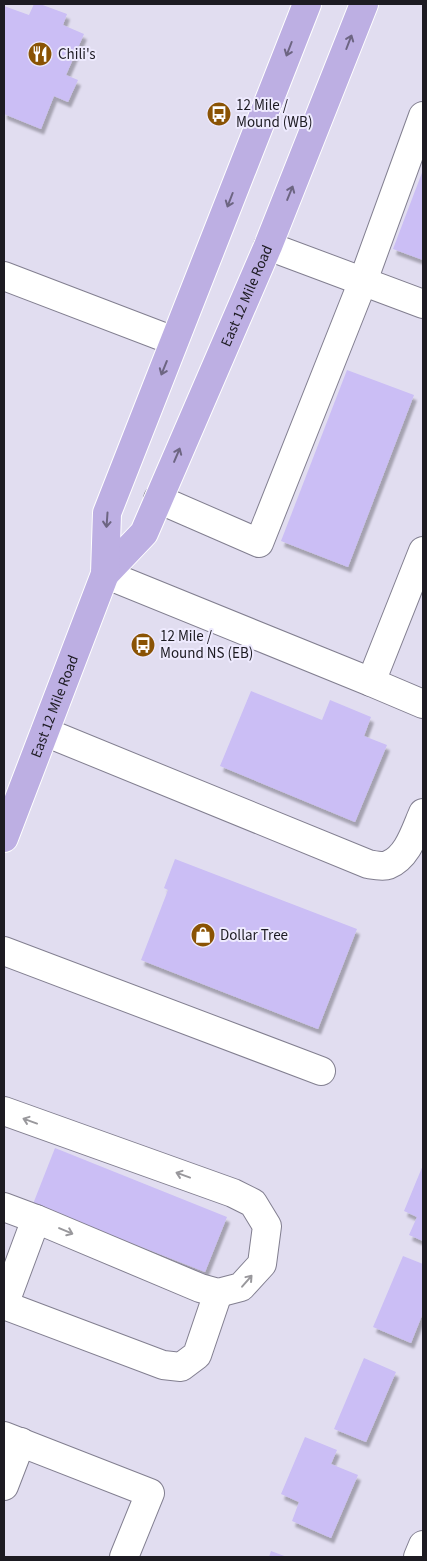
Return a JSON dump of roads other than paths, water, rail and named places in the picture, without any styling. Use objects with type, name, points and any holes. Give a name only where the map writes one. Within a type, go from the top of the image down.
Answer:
[{"type":"main road","name":"East 12 Mile Road","points":[[4,838],[105,574],[107,513],[307,4]]},
{"type":"main road","name":"East 12 Mile Road","points":[[105,574],[144,533],[268,246],[364,4]]},
{"type":"street","points":[[158,499],[259,543],[363,281],[423,116]]},
{"type":"street","points":[[268,246],[423,304]]},
{"type":"street","points":[[4,276],[174,341]]},
{"type":"street","points":[[371,682],[423,551]]},
{"type":"street","points":[[105,574],[423,704]]},
{"type":"street","points":[[45,732],[368,864],[387,866],[401,857],[423,813]]},
{"type":"street","points":[[4,951],[321,1070]]},
{"type":"street","points":[[4,1111],[233,1192],[253,1203],[267,1226],[262,1264],[241,1287],[218,1294],[36,1218],[4,1207]]},
{"type":"street","points":[[36,1218],[4,1305],[163,1365],[180,1367],[196,1355],[218,1294]]},
{"type":"street","points":[[4,1486],[12,1439],[150,1494],[124,1557]]},
{"type":"street","points":[[418,1557],[423,1545]]},
{"type":"place","name":"Chili's","points":[[40,54]]},
{"type":"place","name":"12 Mile / Mound (WB)","points":[[219,114]]},
{"type":"place","name":"12 Mile / Mound NS (EB)","points":[[143,645]]},
{"type":"place","name":"Dollar Tree","points":[[203,935]]}]
